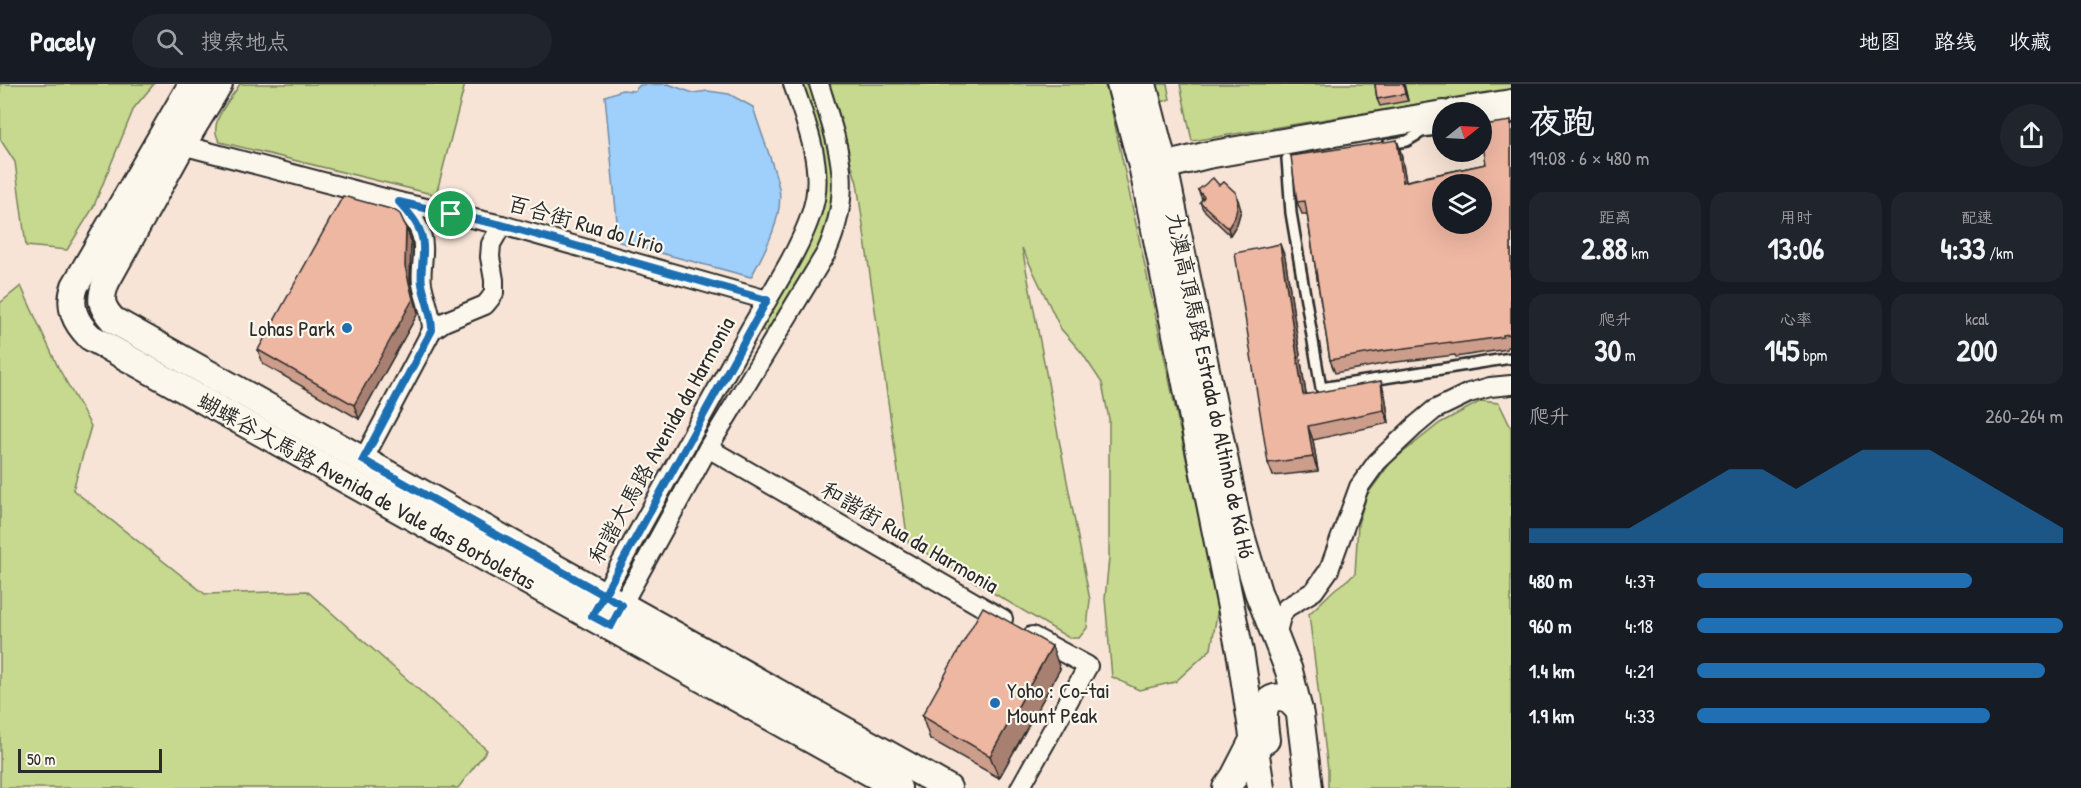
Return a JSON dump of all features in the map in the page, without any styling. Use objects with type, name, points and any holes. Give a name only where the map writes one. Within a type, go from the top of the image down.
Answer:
[{"type":"street","name":"蝴蝶谷大馬路 Avenida de Vale das Borboletas","points":[[192,84],[75,286],[71,300],[72,309],[80,327],[90,337],[948,788]]},
{"type":"street","name":"蝴蝶谷大馬路 Avenida de Vale das Borboletas","points":[[219,84],[182,145],[106,282],[101,296],[104,308],[113,320],[363,460],[898,788]]},
{"type":"street","name":"和諧大馬路 Avenida da Harmonia","points":[[607,610],[801,236],[815,199],[816,177],[811,144],[793,84]]},
{"type":"street","name":"和諧大馬路 Avenida da Harmonia","points":[[607,610],[826,253],[836,231],[843,197],[842,168],[835,135],[819,84]]},
{"type":"street","name":"九澳高頂馬路 Estrada do Altinho de Ká Hó","points":[[1120,84],[1143,170],[1241,657],[1261,788]]},
{"type":"street","name":"九澳高頂馬路 Estrada do Altinho de Ká Hó","points":[[1143,84],[1164,166],[1238,525],[1258,592],[1289,671],[1299,710],[1309,788]]},
{"type":"street","points":[[1492,106],[1511,103]]},
{"type":"street","points":[[1164,166],[1195,158],[1290,153],[1432,117]]},
{"type":"street","name":"百合街 Rua do Lírio","points":[[182,145],[399,202],[502,225],[767,300]]},
{"type":"street","points":[[363,460],[432,330],[432,319],[422,282],[421,233],[412,216],[399,202]]},
{"type":"street","points":[[432,330],[444,322],[485,305],[490,299],[494,293],[491,244],[502,225]]},
{"type":"street","points":[[1276,636],[1286,608],[1314,591],[1329,570],[1359,487],[1377,462],[1434,410],[1469,393],[1490,387],[1511,385]]},
{"type":"street","name":"和諧街 Rua da Harmonia","points":[[708,448],[1033,637],[1088,666],[1020,788]]},
{"type":"street","points":[[1273,788],[1263,714],[1265,706],[1275,697],[1283,697],[1299,710]]},
{"type":"street","points":[[1226,788],[1253,740]]},
{"type":"lane","points":[[1492,121],[1511,118]]},
{"type":"lane","points":[[1374,146],[1407,141],[1422,132],[1432,131]]},
{"type":"lane","points":[[1290,153],[1291,213],[1321,388],[1511,358]]},
{"type":"lane","points":[[1490,387],[1511,397]]},
{"type":"green space","points":[[0,84],[154,84],[134,108],[93,208],[67,250],[26,246],[15,162],[0,139]]},
{"type":"green space","points":[[240,84],[465,84],[436,195],[220,142],[216,135],[218,120]]},
{"type":"green space","points":[[801,84],[809,84],[829,151],[835,186],[833,211],[814,259],[768,333],[759,328],[801,260],[818,223],[823,205],[825,174],[823,161]]},
{"type":"green space","points":[[827,84],[1104,84],[1108,93],[1218,608],[1211,649],[1175,682],[1139,690],[1112,677],[1105,599],[1109,558],[1109,419],[1102,383],[1082,353],[1061,329],[1022,248],[1090,600],[1087,628],[1079,638],[1069,638],[908,542],[857,183]]},
{"type":"green space","points":[[1157,84],[1167,84],[1170,99],[1162,102]]},
{"type":"green space","points":[[1180,84],[1511,84],[1511,89],[1192,141]]},
{"type":"green space","points":[[21,286],[58,367],[91,426],[73,490],[205,594],[307,591],[487,750],[458,788],[0,788],[0,303]]},
{"type":"green space","points":[[1481,401],[1499,403],[1511,428],[1511,788],[1328,788],[1328,770],[1309,614],[1335,589],[1355,574],[1358,524],[1367,495],[1391,462],[1440,423]]},
{"type":"water","points":[[668,84],[693,93],[708,91],[729,94],[753,107],[779,188],[780,199],[772,234],[751,277],[619,242],[605,96],[622,90],[634,91],[640,85]]},
{"type":"building","points":[[1375,84],[1403,84],[1405,94],[1377,99]]},
{"type":"building","points":[[1511,121],[1511,334],[1503,335],[1503,337],[1383,351],[1330,360],[1305,201],[1297,202],[1291,156],[1397,140],[1403,182],[1432,176],[1432,234],[1492,234],[1492,174],[1440,174],[1486,164],[1486,162],[1492,162],[1492,124]]},
{"type":"building","points":[[1213,178],[1219,185],[1224,182],[1236,193],[1238,202],[1235,217],[1228,228],[1200,202],[1204,197],[1198,190]]},
{"type":"building","name":"Lohas Park","points":[[343,196],[394,210],[400,214],[406,227],[405,266],[413,299],[354,405],[258,350]]},
{"type":"building","points":[[1280,244],[1303,395],[1381,381],[1384,410],[1308,426],[1313,457],[1268,463],[1235,253]]},
{"type":"building","name":"Yoho : Co-tai Mount Peak","points":[[983,607],[1052,646],[990,756],[922,716]]},
{"type":"place","name":"Lohas Park","points":[[347,328]]},
{"type":"place","name":"Yoho : Co-tai Mount Peak","points":[[995,703]]},
{"type":"route","points":[[451,214],[399,202],[412,216],[421,233],[422,282],[432,319],[432,330],[363,460],[604,595],[592,616],[611,626],[622,605],[604,595],[767,300],[502,225],[451,214]]}]
